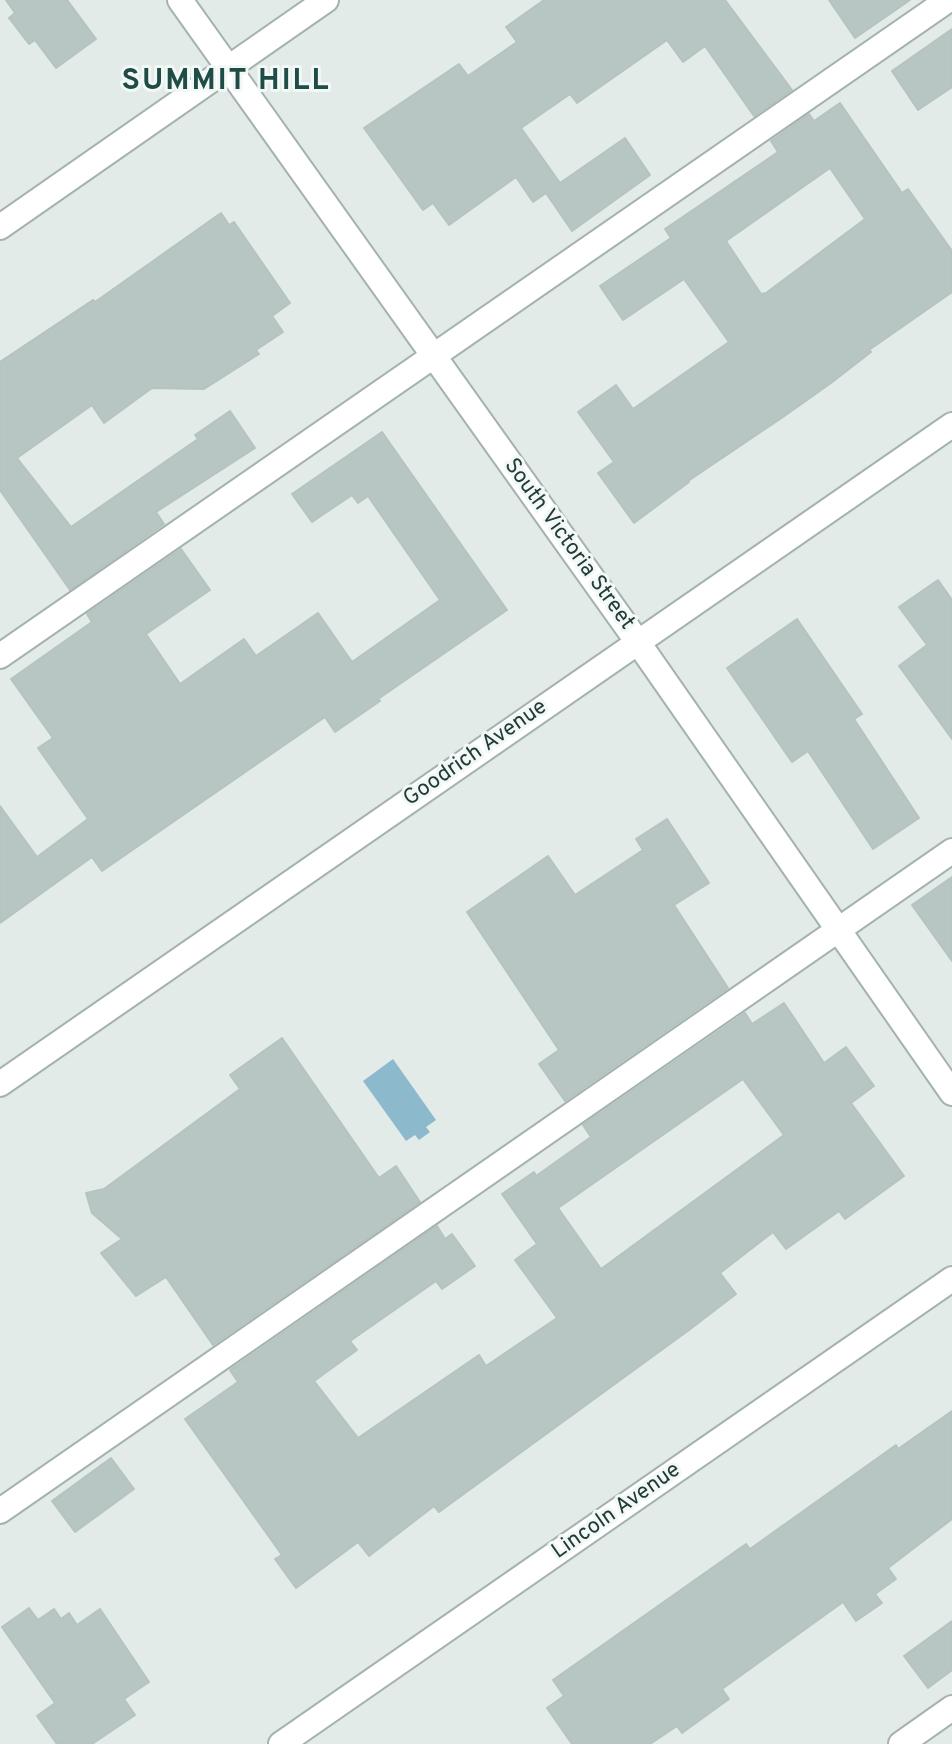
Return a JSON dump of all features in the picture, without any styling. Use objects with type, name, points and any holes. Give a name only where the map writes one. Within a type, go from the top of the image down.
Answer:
[{"type":"street","name":"South Victoria Street","points":[[180,0],[637,641],[952,1093]]},
{"type":"street","points":[[0,227],[326,0]]},
{"type":"street","points":[[0,656],[948,0]]},
{"type":"street","name":"Goodrich Avenue","points":[[0,1084],[952,425]]},
{"type":"street","points":[[0,1511],[952,851]]},
{"type":"street","name":"Lincoln Avenue","points":[[281,1744],[952,1279]]},
{"type":"street","points":[[901,1744],[952,1708]]},
{"type":"water","points":[[393,1059],[436,1120],[426,1127],[430,1132],[419,1140],[415,1135],[406,1141],[363,1081]]},
{"type":"building","points":[[6,0],[67,0],[96,39],[56,68],[35,40],[29,44],[9,18],[15,13]]},
{"type":"building","points":[[544,0],[725,0],[792,90],[754,116],[705,46],[683,62],[667,40],[577,103],[570,94],[521,128],[560,183],[625,138],[650,175],[572,231],[546,193],[533,202],[516,177],[449,225],[433,203],[423,210],[364,128],[459,64],[468,76],[517,42],[506,27]]},
{"type":"building","points":[[829,0],[910,0],[855,38]]},
{"type":"building","points":[[952,29],[952,87],[918,110],[892,71]]},
{"type":"building","points":[[840,103],[902,193],[908,189],[952,251],[952,292],[869,350],[871,352],[831,383],[688,481],[634,523],[598,473],[614,462],[578,412],[616,385],[633,409],[729,342],[684,279],[623,320],[600,286],[671,238],[665,229],[778,152],[771,141],[809,114],[814,121]],"holes":[[[830,168],[865,219],[761,294],[726,241]]]},
{"type":"building","points":[[221,213],[229,225],[234,222],[290,303],[272,316],[283,332],[256,350],[259,354],[204,389],[152,388],[104,423],[92,405],[17,458],[71,527],[198,439],[195,435],[230,411],[255,448],[156,512],[164,524],[70,590],[0,490],[0,362],[93,300],[95,302]]},
{"type":"building","points":[[382,432],[507,610],[335,732],[325,717],[102,871],[92,857],[0,923],[0,806],[37,857],[88,819],[38,748],[53,738],[11,679],[92,622],[87,614],[181,549],[210,590],[146,634],[180,684],[244,639],[256,656],[318,613],[352,662],[440,600],[368,496],[358,503],[352,495],[312,522],[292,494]]},
{"type":"building","points":[[938,580],[952,600],[952,739],[899,666],[927,645],[899,607]]},
{"type":"building","points":[[797,619],[862,714],[854,719],[919,818],[873,849],[808,751],[792,762],[727,668]]},
{"type":"building","points":[[667,819],[709,883],[674,905],[728,988],[565,1101],[539,1064],[559,1050],[467,912],[548,856],[575,895],[643,850],[636,839]]},
{"type":"building","points":[[952,877],[952,961],[912,905]]},
{"type":"building","points":[[784,1003],[824,1063],[846,1047],[874,1086],[851,1103],[904,1176],[845,1219],[839,1211],[786,1249],[773,1232],[720,1273],[736,1294],[689,1330],[439,1512],[434,1506],[369,1556],[358,1542],[296,1588],[275,1559],[282,1555],[185,1419],[238,1382],[230,1370],[437,1226],[445,1239],[452,1234],[475,1266],[442,1289],[436,1281],[350,1341],[357,1350],[314,1381],[358,1438],[479,1355],[486,1366],[557,1318],[515,1260],[537,1244],[502,1194],[534,1172],[536,1176],[591,1137],[583,1125],[745,1013],[752,1024]],"holes":[[[743,1079],[784,1135],[601,1269],[558,1208]]]},
{"type":"building","points":[[282,1038],[379,1178],[396,1166],[420,1202],[213,1345],[166,1277],[136,1296],[101,1253],[122,1239],[92,1213],[86,1193],[104,1189],[240,1089],[230,1075]]},
{"type":"building","points":[[952,1411],[952,1519],[888,1568],[896,1579],[875,1594],[882,1603],[856,1621],[843,1602],[722,1689],[729,1699],[682,1733],[677,1726],[650,1744],[572,1744],[547,1708],[564,1696],[553,1680],[746,1544],[750,1549],[896,1445],[898,1449]]},
{"type":"building","points":[[111,1458],[134,1489],[75,1532],[52,1501]]},
{"type":"building","points":[[29,1608],[38,1620],[54,1609],[61,1619],[69,1613],[77,1625],[100,1609],[149,1682],[124,1699],[135,1715],[92,1744],[57,1744],[37,1716],[55,1703],[2,1627]]},
{"type":"building","points":[[952,1621],[952,1670],[928,1688],[904,1656]]},
{"type":"district","name":"SUMMIT HILL","points":[[226,83]]}]
